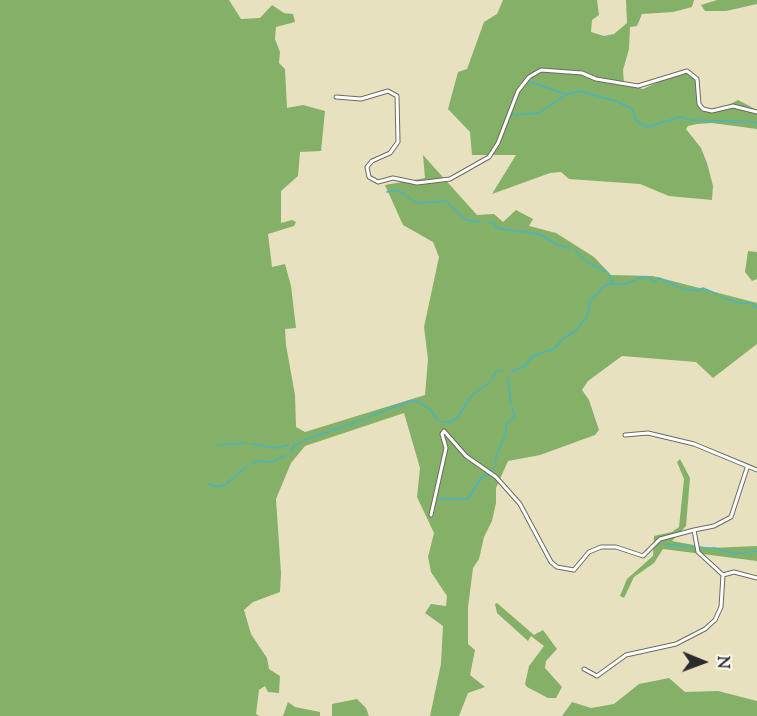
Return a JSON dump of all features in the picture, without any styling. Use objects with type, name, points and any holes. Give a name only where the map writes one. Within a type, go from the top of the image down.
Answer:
[{"type":"street","points":[[336,97],[359,100],[388,91],[397,96],[398,140],[390,153],[372,161],[367,167],[367,175],[374,181],[400,178],[417,183],[450,179],[489,157],[498,143],[518,91],[529,77],[541,70],[582,73],[596,79],[638,86],[687,71],[697,79],[699,104],[703,109],[711,111],[733,106],[757,112]]},
{"type":"street","points":[[431,515],[446,448],[442,434],[444,431],[466,456],[496,477],[520,504],[550,562],[561,569],[576,569],[589,552],[597,548],[616,548],[643,556],[660,539],[714,526],[731,517],[747,468]]},
{"type":"street","points":[[625,435],[648,433],[694,444],[757,471]]},
{"type":"street","points":[[694,530],[698,552],[723,575]]},
{"type":"street","points":[[723,575],[736,572],[757,578]]},
{"type":"street","points":[[584,669],[597,676],[626,655],[676,644],[705,629],[715,620],[721,607],[723,575]]},
{"type":"green space","points":[[0,0],[229,0],[241,19],[260,18],[272,5],[284,13],[293,14],[295,22],[276,27],[275,39],[280,52],[279,63],[285,69],[287,108],[303,105],[325,111],[321,151],[300,152],[298,176],[281,191],[281,223],[292,220],[296,222],[294,226],[268,234],[272,267],[285,264],[291,286],[296,328],[285,329],[286,345],[295,395],[296,427],[305,432],[425,395],[428,359],[424,327],[439,257],[433,242],[403,225],[385,185],[425,178],[423,155],[477,215],[494,214],[503,222],[516,210],[533,219],[529,226],[556,233],[594,257],[611,275],[653,276],[757,303],[757,344],[713,378],[696,362],[622,356],[588,381],[582,390],[589,400],[599,430],[595,435],[540,455],[508,461],[496,488],[496,503],[492,521],[484,537],[479,559],[473,568],[468,607],[468,644],[475,650],[470,675],[485,687],[468,693],[459,716],[430,716],[441,664],[443,626],[425,613],[431,604],[446,606],[447,596],[431,572],[428,557],[434,533],[417,497],[420,468],[404,413],[305,446],[291,463],[276,499],[281,573],[280,592],[253,602],[244,610],[251,634],[267,658],[269,669],[280,676],[279,693],[268,692],[265,686],[259,690],[256,714],[259,716],[0,716]]},
{"type":"green space","points":[[503,0],[597,0],[599,15],[592,20],[591,32],[604,36],[614,34],[627,23],[626,0],[694,0],[692,7],[673,12],[642,14],[637,26],[630,27],[629,49],[623,70],[624,84],[643,89],[671,76],[688,73],[697,79],[700,103],[707,110],[715,112],[738,100],[757,110],[757,129],[712,123],[688,126],[686,129],[701,148],[707,163],[713,186],[712,200],[669,196],[640,184],[569,179],[561,172],[550,173],[492,194],[516,155],[472,155],[470,132],[448,109],[458,72],[467,69],[484,22],[497,14]]},
{"type":"green space","points":[[717,0],[757,0],[757,4],[726,11],[705,11],[701,5]]},
{"type":"green space","points":[[748,251],[757,252],[757,279],[752,281],[745,272]]},
{"type":"green space","points":[[680,459],[690,478],[686,526],[672,541],[710,548],[757,546],[757,561],[663,549],[654,563],[634,577],[624,598],[620,596],[627,579],[653,556],[654,536],[672,532],[679,527],[684,479],[677,462]]},
{"type":"green space","points":[[497,603],[534,635],[543,630],[557,649],[546,661],[545,668],[562,687],[556,698],[548,698],[525,684],[529,666],[544,646],[531,636],[528,641],[497,613],[495,604]]},
{"type":"green space","points":[[669,678],[685,692],[718,691],[757,701],[757,716],[562,716],[572,702],[591,708],[614,704],[639,684]]},
{"type":"green space","points":[[357,699],[366,708],[369,716],[332,716],[332,704]]},
{"type":"green space","points":[[288,702],[295,707],[320,712],[320,716],[283,716]]},
{"type":"waterway","points":[[528,81],[565,94]]},
{"type":"waterway","points":[[510,115],[539,113],[567,94],[579,91],[616,101],[632,109],[636,121],[648,127],[680,117],[686,119]]},
{"type":"waterway","points":[[689,120],[757,124]]},
{"type":"waterway","points":[[387,192],[398,190],[417,203],[446,201],[466,220],[479,222]]},
{"type":"waterway","points":[[488,222],[495,224],[497,228],[539,234],[560,246],[570,248]]},
{"type":"waterway","points":[[575,250],[587,262],[606,271]]},
{"type":"waterway","points":[[608,274],[614,284],[627,284],[639,278],[648,277],[655,282],[659,278],[683,289],[697,291],[703,288],[717,294]]},
{"type":"waterway","points":[[511,372],[525,366],[533,356],[554,349],[565,337],[574,332],[587,317],[590,301],[603,287],[612,283]]},
{"type":"waterway","points":[[722,297],[738,303],[752,303],[757,308]]},
{"type":"waterway","points":[[492,379],[496,371],[502,371]]},
{"type":"waterway","points":[[508,378],[511,404]]},
{"type":"waterway","points":[[441,422],[450,422],[457,418],[471,396],[490,382]]},
{"type":"waterway","points":[[368,417],[410,401],[420,402]]},
{"type":"waterway","points":[[421,404],[431,410],[438,421]]},
{"type":"waterway","points":[[498,451],[506,434],[506,424],[515,416],[512,408]]},
{"type":"waterway","points":[[304,440],[365,419]]},
{"type":"waterway","points":[[218,445],[246,443]]},
{"type":"waterway","points":[[291,453],[294,445],[301,443]]},
{"type":"waterway","points":[[251,444],[277,448],[288,445]]},
{"type":"waterway","points":[[495,462],[497,454]]},
{"type":"waterway","points":[[252,464],[256,461],[272,462],[286,455]]},
{"type":"waterway","points":[[209,484],[218,487],[225,485],[247,466]]},
{"type":"waterway","points":[[492,471],[494,467]]},
{"type":"waterway","points":[[436,499],[468,499],[481,478],[490,474]]},
{"type":"waterway","points":[[664,544],[693,547]]},
{"type":"waterway","points":[[699,548],[715,548],[734,554],[757,551]]}]
